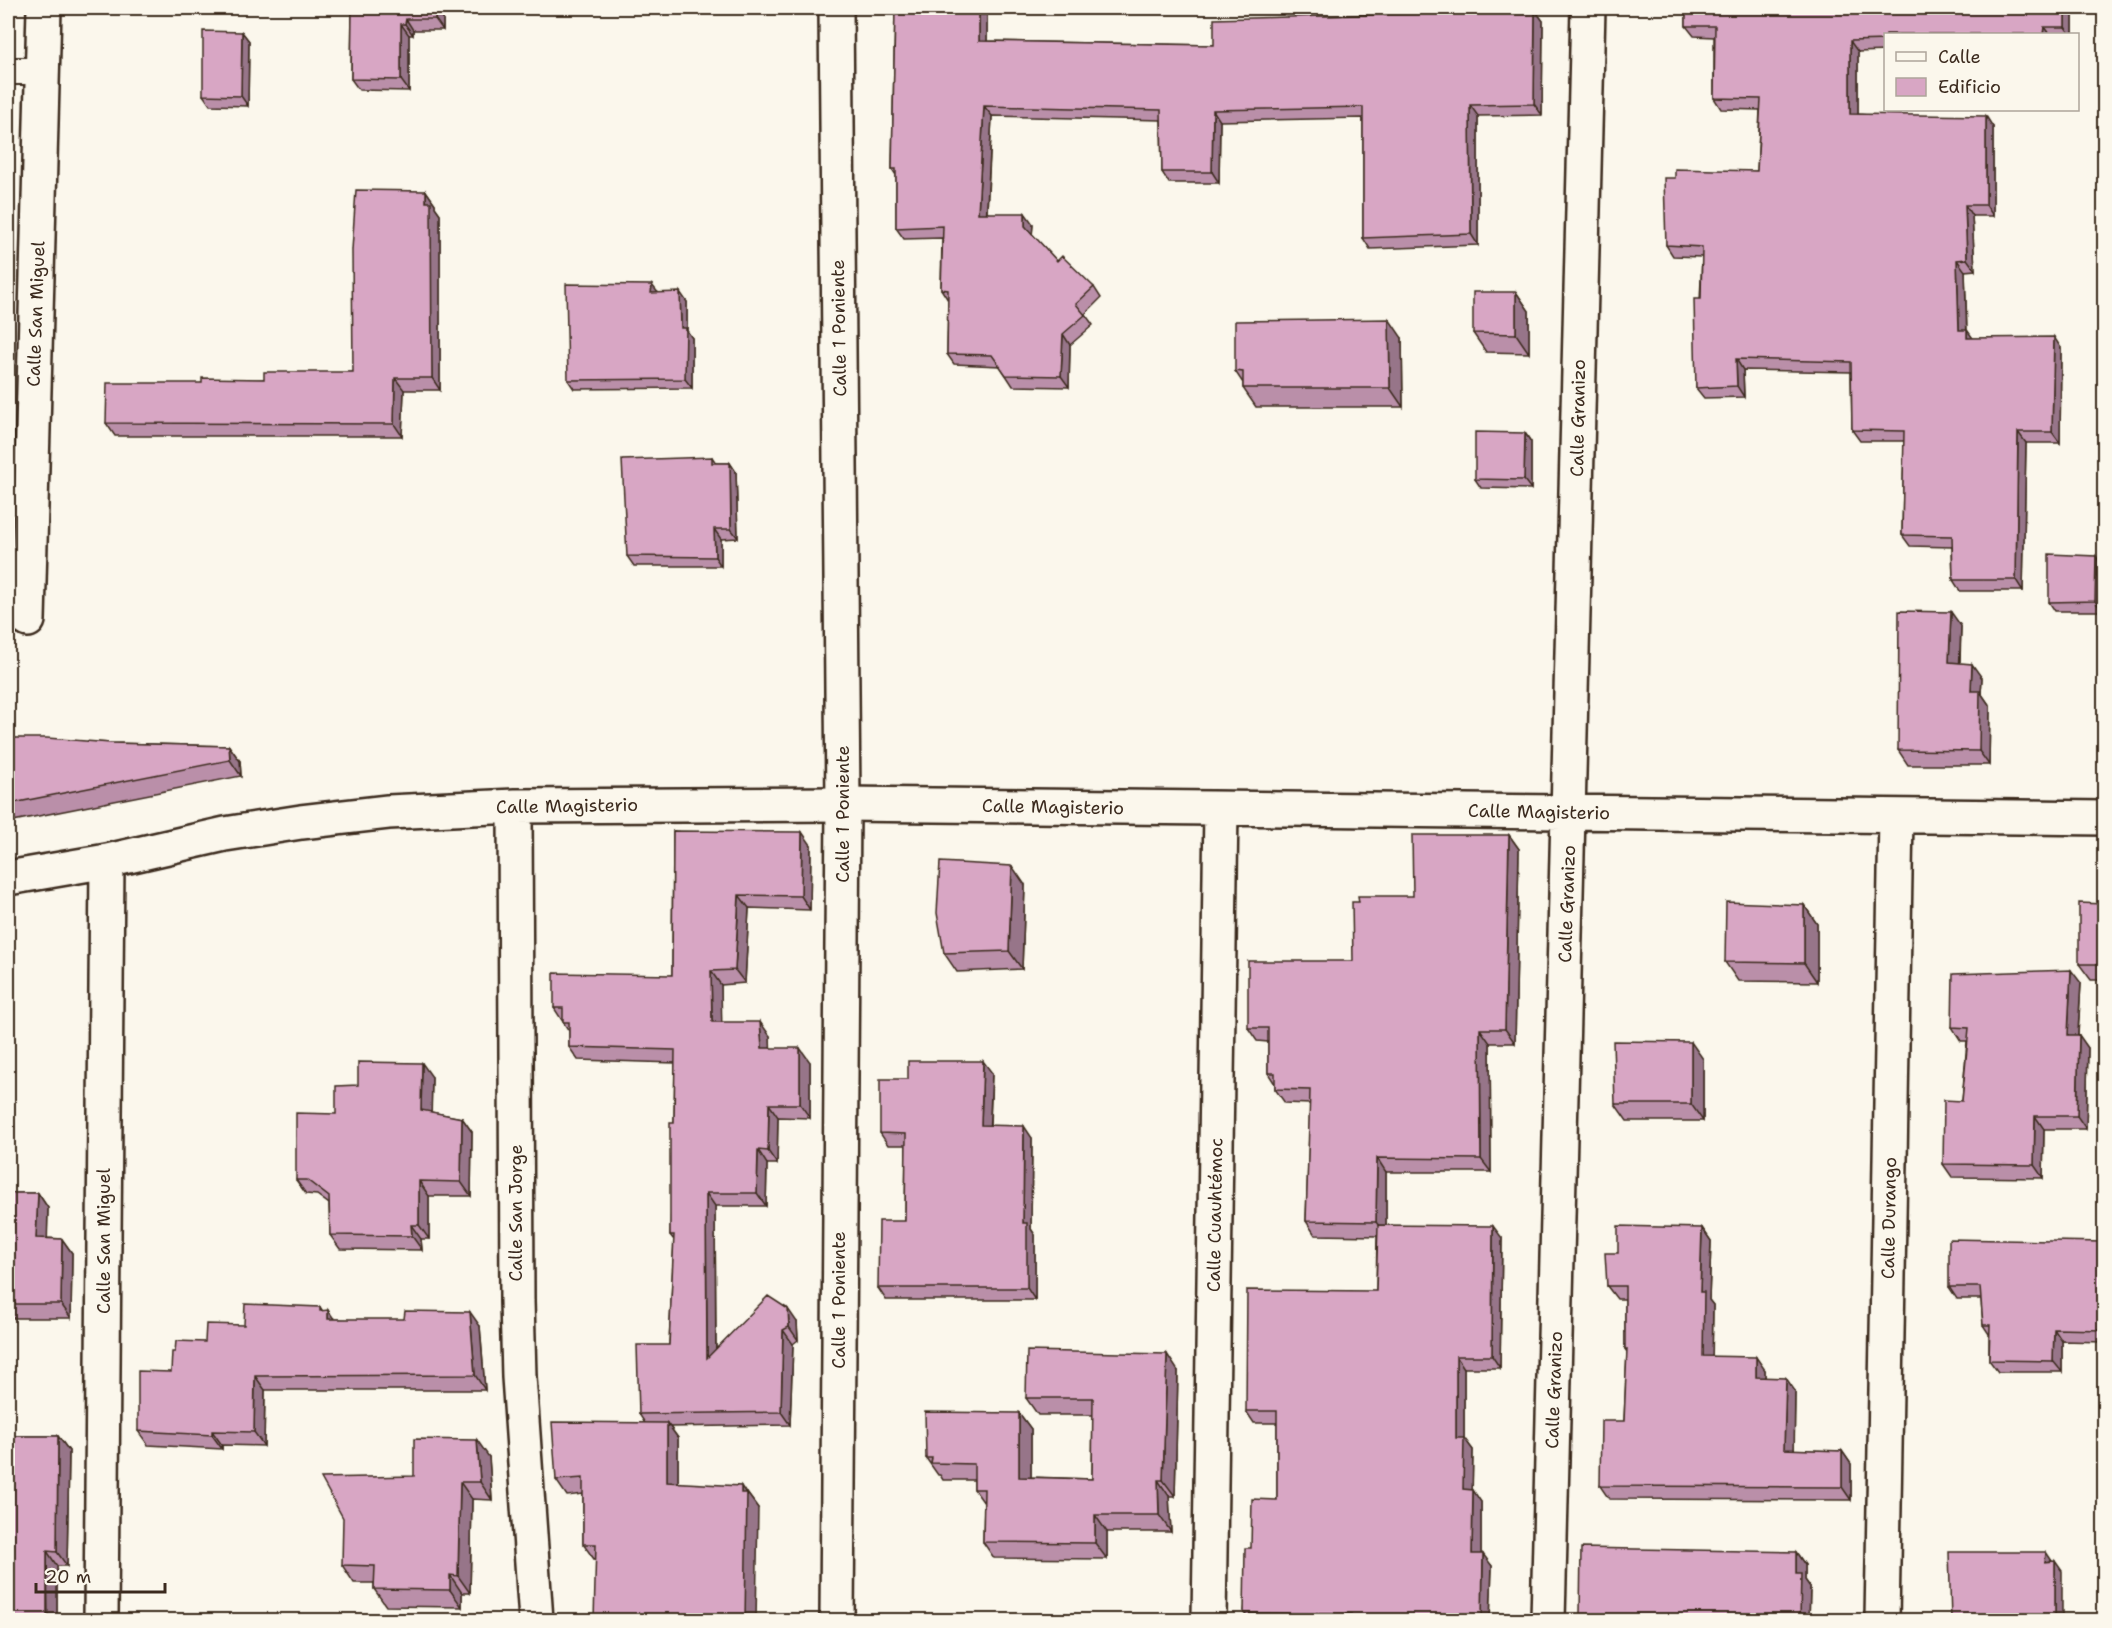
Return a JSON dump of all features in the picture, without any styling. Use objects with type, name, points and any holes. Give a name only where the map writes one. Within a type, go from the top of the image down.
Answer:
[{"type":"street","name":"Calle San Miguel","points":[[28,620],[45,8]]},
{"type":"street","name":"Calle 1 Poniente","points":[[836,8],[843,804],[837,1620]]},
{"type":"street","name":"Calle Granizo","points":[[1548,1620],[1588,8]]},
{"type":"street","name":"Calle Magisterio","points":[[8,878],[107,861],[225,834],[302,822],[388,813],[514,806],[843,804],[2104,818]]},
{"type":"street","name":"Calle San Jorge","points":[[514,806],[517,1301],[536,1620]]},
{"type":"street","name":"Calle Cuauhtémoc","points":[[1209,1620],[1221,809]]},
{"type":"street","name":"Calle Durango","points":[[1882,1620],[1896,816]]},
{"type":"street","name":"Calle San Miguel","points":[[101,1620],[107,861]]},
{"type":"lane","points":[[8,71],[43,71]]},
{"type":"building","points":[[352,8],[435,8],[435,19],[406,19],[405,24],[401,24],[401,80],[351,79]]},
{"type":"building","points":[[895,8],[979,8],[979,41],[1214,45],[1214,19],[1535,10],[1534,104],[1470,105],[1471,234],[1363,238],[1363,107],[1213,110],[1212,172],[1162,172],[1161,110],[984,106],[978,213],[1025,213],[1025,226],[1057,261],[1062,256],[1094,287],[1076,304],[1085,315],[1063,334],[1061,376],[1006,375],[992,355],[947,354],[948,290],[941,289],[943,226],[896,228],[896,169],[892,169]]},
{"type":"building","points":[[1686,8],[2065,8],[2065,27],[2044,27],[2043,33],[1884,33],[1884,40],[1850,41],[1850,114],[1986,116],[1986,205],[1965,205],[1967,259],[1957,260],[1959,330],[1967,330],[1967,338],[2054,337],[2052,432],[2018,432],[2016,580],[1953,580],[1952,536],[1902,535],[1904,431],[1852,430],[1851,362],[1736,359],[1737,386],[1696,388],[1694,299],[1701,299],[1702,247],[1666,245],[1664,178],[1675,178],[1675,169],[1757,171],[1761,99],[1714,98],[1715,26],[1686,26]]},
{"type":"building","points":[[203,31],[242,32],[241,96],[203,95]]},
{"type":"building","points":[[356,190],[426,191],[426,202],[431,202],[432,378],[395,378],[394,424],[106,423],[107,383],[202,383],[202,378],[264,379],[264,372],[353,372],[352,250]]},
{"type":"building","points":[[566,284],[652,285],[651,293],[680,292],[681,328],[686,328],[685,379],[568,380]]},
{"type":"building","points":[[1473,292],[1516,292],[1516,334],[1473,333]]},
{"type":"building","points":[[1389,319],[1390,388],[1243,388],[1243,372],[1235,371],[1235,321]]},
{"type":"building","points":[[1475,432],[1525,433],[1524,480],[1475,479]]},
{"type":"building","points":[[712,457],[712,463],[730,463],[731,529],[714,529],[715,557],[627,556],[622,460]]},
{"type":"building","points":[[2049,554],[2096,556],[2095,601],[2049,602]]},
{"type":"building","points":[[1899,611],[1951,612],[1949,662],[1972,664],[1971,691],[1980,691],[1979,751],[1898,750]]},
{"type":"building","points":[[8,738],[229,746],[230,760],[8,804]]},
{"type":"building","points":[[673,831],[802,832],[801,896],[739,895],[735,970],[711,971],[712,1022],[760,1022],[762,1048],[800,1048],[800,1104],[769,1104],[768,1151],[758,1150],[757,1193],[706,1193],[707,1358],[768,1296],[788,1309],[789,1327],[783,1330],[781,1412],[639,1414],[637,1345],[669,1345],[674,1235],[670,1235],[670,1123],[674,1123],[675,1050],[569,1047],[569,1022],[563,1022],[563,1008],[554,1008],[554,973],[672,975]]},
{"type":"building","points":[[1412,835],[1509,835],[1505,1029],[1480,1029],[1481,1159],[1377,1158],[1376,1222],[1306,1221],[1310,1090],[1275,1089],[1275,1073],[1268,1073],[1268,1028],[1248,1028],[1248,961],[1353,961],[1352,902],[1359,902],[1358,896],[1413,896]]},
{"type":"building","points":[[940,862],[1012,866],[1009,951],[944,953],[937,913]]},
{"type":"building","points":[[1726,902],[1804,905],[1804,963],[1725,962]]},
{"type":"building","points":[[2079,903],[2104,904],[2104,964],[2079,964]]},
{"type":"building","points":[[2071,970],[2068,1035],[2079,1035],[2077,1116],[2035,1116],[2034,1165],[1943,1164],[1944,1100],[1962,1101],[1969,1028],[1952,1027],[1953,974]]},
{"type":"building","points":[[1613,1041],[1691,1042],[1691,1104],[1615,1104]]},
{"type":"building","points":[[908,1061],[983,1061],[981,1125],[1024,1126],[1023,1223],[1027,1223],[1027,1288],[878,1288],[879,1221],[905,1221],[906,1134],[880,1133],[880,1079],[908,1079]]},
{"type":"building","points":[[358,1062],[422,1063],[421,1110],[462,1118],[461,1182],[419,1181],[419,1225],[411,1225],[412,1236],[330,1235],[329,1197],[307,1180],[296,1180],[296,1113],[336,1114],[336,1086],[358,1085]]},
{"type":"building","points":[[8,1193],[38,1193],[36,1238],[62,1239],[61,1304],[8,1304]]},
{"type":"building","points":[[1378,1225],[1493,1226],[1492,1356],[1456,1356],[1456,1438],[1464,1438],[1463,1489],[1473,1490],[1472,1554],[1483,1554],[1482,1620],[1352,1620],[1352,1614],[1244,1613],[1245,1548],[1251,1548],[1252,1499],[1277,1500],[1277,1411],[1246,1411],[1247,1290],[1376,1291]]},
{"type":"building","points":[[1618,1226],[1702,1228],[1700,1292],[1704,1292],[1703,1356],[1756,1357],[1756,1377],[1786,1378],[1784,1449],[1842,1451],[1842,1487],[1600,1486],[1601,1421],[1624,1421],[1627,1349],[1625,1349],[1625,1286],[1607,1286],[1605,1253],[1618,1253]]},
{"type":"building","points":[[1949,1239],[2104,1242],[2104,1330],[2054,1329],[2053,1361],[1989,1360],[1990,1325],[1983,1325],[1980,1287],[1949,1287]]},
{"type":"building","points":[[245,1304],[320,1307],[320,1311],[328,1310],[328,1319],[404,1319],[405,1311],[470,1312],[475,1375],[255,1376],[254,1432],[212,1431],[212,1435],[138,1431],[138,1371],[171,1372],[172,1352],[175,1352],[176,1341],[205,1342],[206,1324],[244,1325]]},
{"type":"building","points":[[1027,1351],[1167,1354],[1163,1480],[1158,1480],[1159,1515],[1095,1515],[1095,1543],[983,1542],[984,1489],[974,1489],[974,1464],[931,1463],[932,1458],[926,1458],[925,1412],[1019,1413],[1019,1477],[1092,1479],[1093,1398],[1026,1398]]},
{"type":"building","points":[[552,1422],[667,1423],[667,1482],[741,1486],[741,1493],[747,1493],[745,1620],[594,1620],[596,1544],[583,1544],[583,1478],[556,1480]]},
{"type":"building","points":[[8,1436],[58,1436],[57,1552],[47,1551],[47,1620],[8,1620]]},
{"type":"building","points":[[414,1439],[477,1440],[480,1482],[460,1482],[458,1576],[450,1575],[450,1590],[374,1589],[375,1566],[342,1565],[343,1518],[321,1478],[414,1476]]},
{"type":"building","points":[[1581,1548],[1796,1552],[1796,1574],[1801,1574],[1800,1620],[1630,1620],[1630,1615],[1580,1614]]},
{"type":"building","points":[[1949,1552],[2046,1552],[2045,1562],[2055,1561],[2055,1620],[1951,1620]]}]
